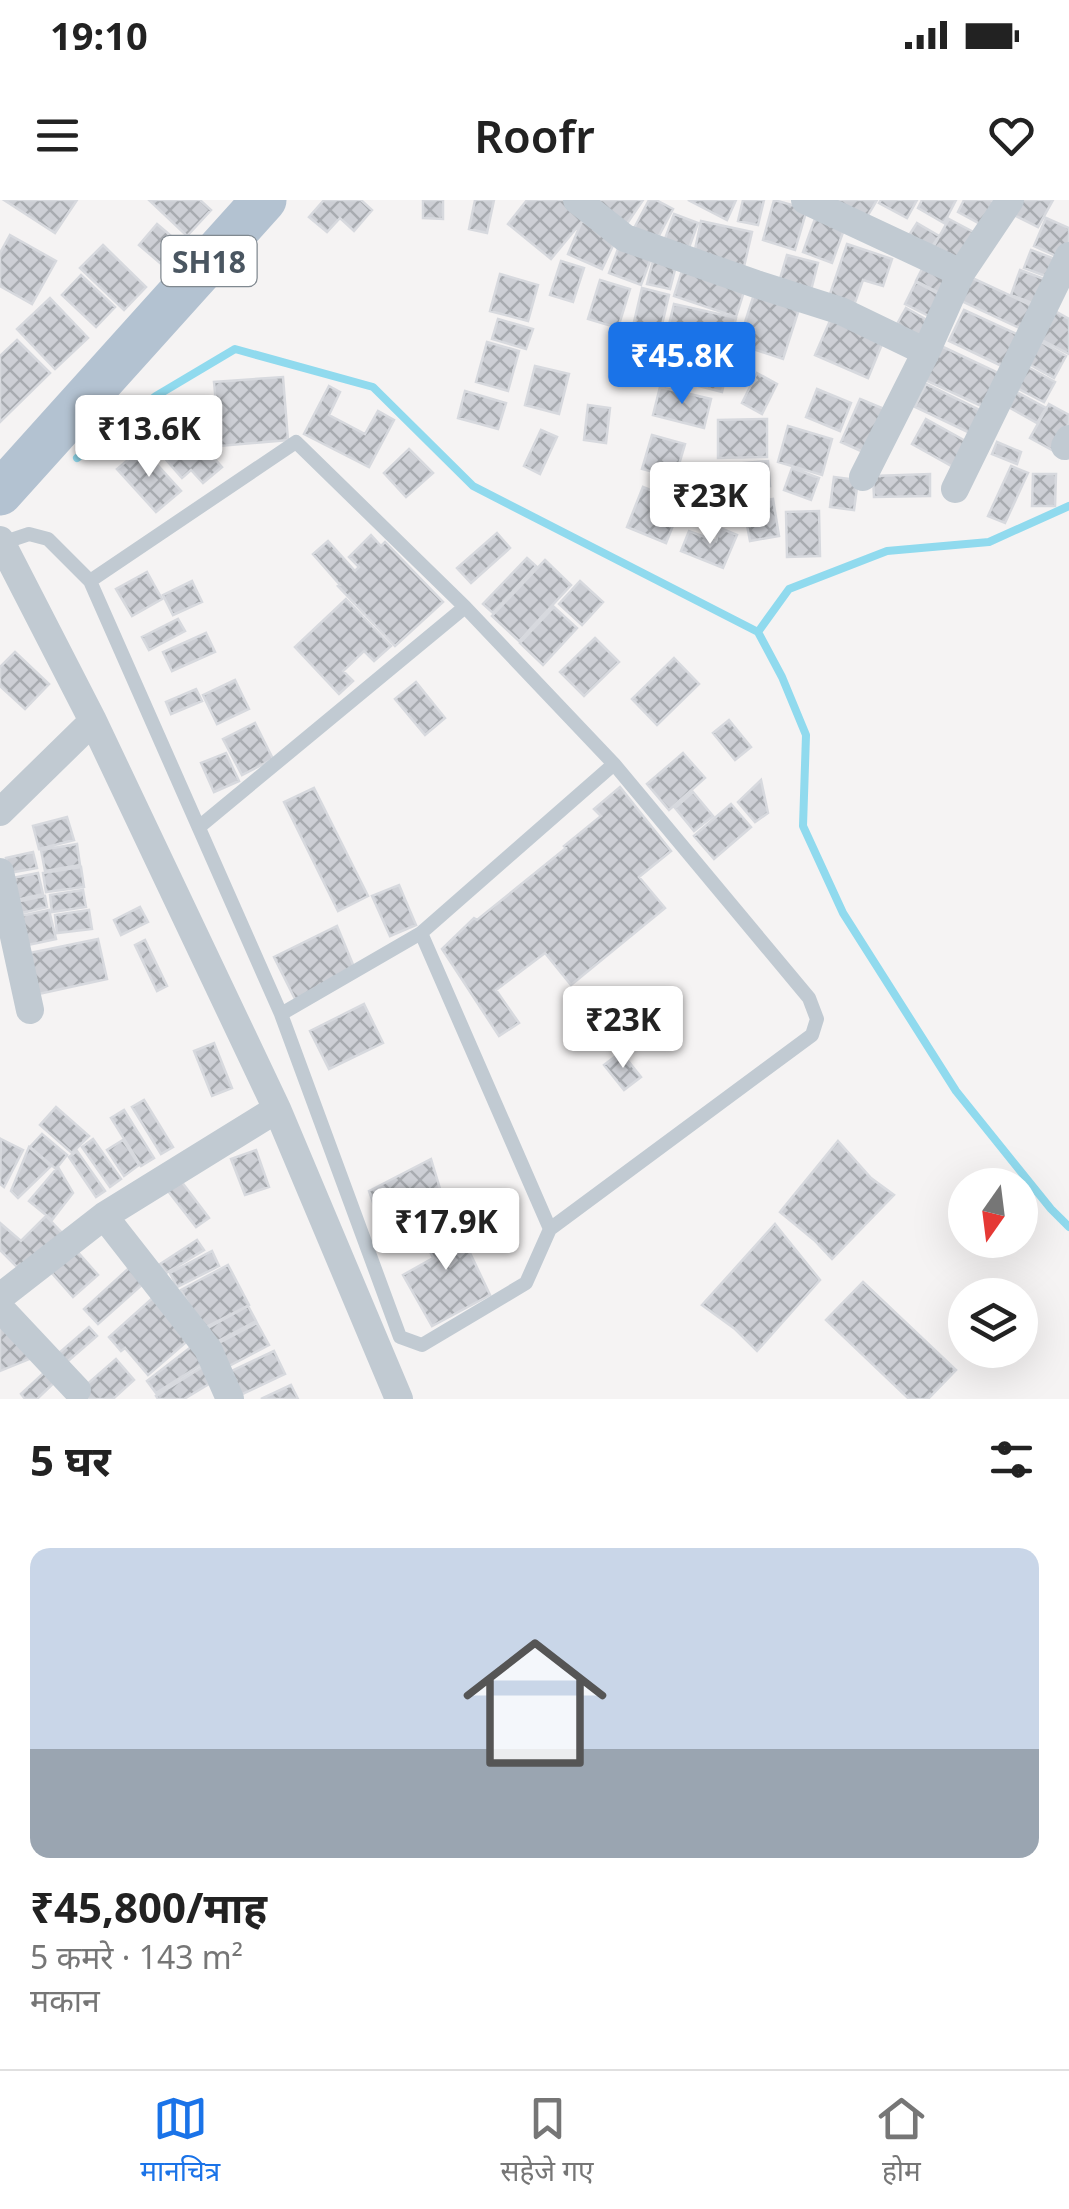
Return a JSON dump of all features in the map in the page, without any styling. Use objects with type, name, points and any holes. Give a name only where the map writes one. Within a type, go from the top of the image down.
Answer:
[{"type":"main road","name":"SH18","points":[[15,476],[264,200]]},
{"type":"street","points":[[577,200],[625,238],[841,311],[926,352]]},
{"type":"street","points":[[863,477],[961,272],[1010,200]]},
{"type":"street","points":[[818,203],[961,272]]},
{"type":"street","points":[[955,489],[1069,256]]},
{"type":"street","points":[[1,542],[93,721],[277,1109],[399,1399]]},
{"type":"street","points":[[0,812],[93,721]]},
{"type":"street","points":[[0,872],[30,1010]]},
{"type":"street","points":[[0,1297],[104,1216],[277,1109]]},
{"type":"street","points":[[104,1216],[208,1349],[230,1399]]},
{"type":"street","points":[[0,1308],[77,1390]]},
{"type":"lane","points":[[1,542],[29,534],[48,539],[90,582],[281,1014],[400,1337],[422,1345],[526,1283],[550,1229],[812,1035],[817,1019],[809,998],[614,764],[465,607],[296,442],[90,582]]},
{"type":"lane","points":[[198,827],[465,607]]},
{"type":"lane","points":[[281,1014],[422,932],[614,764]]},
{"type":"lane","points":[[422,932],[550,1229]]},
{"type":"building","points":[[4,200],[77,200],[55,233]]},
{"type":"building","points":[[149,200],[200,200],[211,210],[187,236]]},
{"type":"building","points":[[324,200],[361,200],[372,210],[354,231],[340,218],[327,232],[309,217]]},
{"type":"building","points":[[423,200],[443,200],[443,219],[423,218]]},
{"type":"building","points":[[475,200],[494,200],[487,233],[469,229]]},
{"type":"building","points":[[527,200],[570,200],[588,214],[551,259],[508,224]]},
{"type":"building","points":[[594,200],[643,200],[622,231]]},
{"type":"building","points":[[649,200],[673,209],[653,247],[631,234]]},
{"type":"building","points":[[688,200],[736,200],[727,220]]},
{"type":"building","points":[[743,200],[764,200],[758,225],[738,221]]},
{"type":"building","points":[[774,200],[807,209],[795,250],[763,240]]},
{"type":"building","points":[[839,200],[877,200],[865,220],[836,204]]},
{"type":"building","points":[[917,200],[907,218],[879,203]]},
{"type":"building","points":[[922,200],[956,200],[944,223],[918,208]]},
{"type":"building","points":[[964,200],[996,203],[984,226],[958,212]]},
{"type":"building","points":[[1017,200],[1053,200],[1038,227],[1010,213]]},
{"type":"building","points":[[817,213],[846,224],[832,263],[803,252]]},
{"type":"building","points":[[674,214],[698,223],[686,256],[662,247]]},
{"type":"building","points":[[1046,218],[1069,228],[1065,260],[1034,246]]},
{"type":"building","points":[[949,219],[979,235],[964,262],[934,246]]},
{"type":"building","points":[[582,221],[617,237],[602,269],[568,254]]},
{"type":"building","points":[[701,221],[752,232],[743,271],[693,259]]},
{"type":"building","points":[[917,223],[939,236],[926,256],[904,243]]},
{"type":"building","points":[[157,224],[178,242],[160,263],[139,245]]},
{"type":"building","points":[[10,235],[56,261],[32,304],[0,286],[0,253]]},
{"type":"building","points":[[621,241],[653,253],[641,285],[609,273]]},
{"type":"building","points":[[847,244],[892,259],[883,286],[863,280],[852,311],[827,303]]},
{"type":"building","points":[[103,245],[146,287],[124,310],[80,268]]},
{"type":"building","points":[[1031,250],[1063,262],[1056,280],[1024,268]]},
{"type":"building","points":[[787,255],[818,263],[809,298],[777,289]]},
{"type":"building","points":[[654,257],[677,262],[670,289],[647,284]]},
{"type":"building","points":[[561,261],[584,268],[573,302],[550,295]]},
{"type":"building","points":[[926,261],[956,276],[946,296],[916,281]]},
{"type":"building","points":[[684,264],[746,285],[736,317],[674,296]]},
{"type":"building","points":[[1020,270],[1052,282],[1043,307],[1011,295]]},
{"type":"building","points":[[500,274],[538,285],[528,321],[490,311]]},
{"type":"building","points":[[81,275],[115,307],[96,327],[62,295]]},
{"type":"building","points":[[970,277],[1037,308],[1026,331],[959,300]]},
{"type":"building","points":[[600,280],[630,289],[618,328],[588,319]]},
{"type":"building","points":[[916,282],[944,297],[933,318],[905,304]]},
{"type":"building","points":[[642,288],[669,295],[661,329],[634,322]]},
{"type":"building","points":[[756,288],[801,303],[783,359],[738,344]]},
{"type":"building","points":[[50,298],[88,338],[55,369],[17,329]]},
{"type":"building","points":[[674,304],[736,318],[729,347],[667,333]]},
{"type":"building","points":[[906,308],[932,323],[917,348],[892,333]]},
{"type":"building","points":[[964,310],[1023,337],[1008,369],[949,341]]},
{"type":"building","points":[[1055,311],[1069,319],[1069,354],[1040,339]]},
{"type":"building","points":[[833,314],[885,337],[868,378],[815,355]]},
{"type":"building","points":[[498,319],[533,329],[526,349],[492,339]]},
{"type":"building","points":[[17,340],[50,373],[0,422],[0,356]]},
{"type":"building","points":[[487,342],[519,351],[508,391],[476,382]]},
{"type":"building","points":[[1041,342],[1066,356],[1054,378],[1029,364]]},
{"type":"building","points":[[668,345],[729,361],[722,392],[660,376]]},
{"type":"building","points":[[941,346],[1005,376],[990,410],[925,380]]},
{"type":"building","points":[[1022,364],[1055,382],[1044,402],[1011,385]]},
{"type":"building","points":[[535,366],[569,374],[559,414],[525,405]]},
{"type":"building","points":[[757,373],[777,384],[762,414],[742,403]]},
{"type":"building","points":[[283,377],[288,440],[220,446],[214,382]]},
{"type":"building","points":[[926,384],[980,410],[970,433],[915,407]]},
{"type":"building","points":[[329,386],[340,392],[329,415],[365,434],[378,411],[394,420],[369,467],[304,434]]},
{"type":"building","points":[[660,387],[711,399],[704,428],[653,415]]},
{"type":"building","points":[[1009,388],[1046,408],[1037,423],[1001,403]]},
{"type":"building","points":[[817,389],[851,403],[840,431],[806,417]]},
{"type":"building","points":[[465,391],[506,403],[498,429],[458,418]]},
{"type":"building","points":[[860,399],[889,411],[870,455],[841,442]]},
{"type":"building","points":[[1049,404],[1069,415],[1069,423],[1054,451],[1030,438]]},
{"type":"building","points":[[588,405],[610,408],[606,443],[584,440]]},
{"type":"building","points":[[179,419],[222,467],[203,483],[191,470],[182,478],[161,454],[174,443],[164,432]]},
{"type":"building","points":[[767,419],[767,457],[718,458],[718,420]]},
{"type":"building","points":[[926,419],[969,443],[955,468],[912,444]]},
{"type":"building","points":[[788,426],[832,439],[822,475],[778,462]]},
{"type":"building","points":[[541,430],[557,437],[540,474],[524,466]]},
{"type":"building","points":[[652,435],[685,444],[675,478],[642,469]]},
{"type":"building","points":[[997,442],[1021,452],[1017,464],[992,454]]},
{"type":"building","points":[[142,448],[181,491],[156,512],[117,469]]},
{"type":"building","points":[[409,449],[433,473],[406,497],[384,473]]},
{"type":"building","points":[[768,461],[770,486],[703,492],[701,467]]},
{"type":"building","points":[[1011,466],[1028,473],[1005,523],[988,516]]},
{"type":"building","points":[[792,468],[819,478],[811,500],[784,490]]},
{"type":"building","points":[[930,474],[930,496],[874,497],[873,476]]},
{"type":"building","points":[[1033,474],[1056,474],[1055,506],[1032,506]]},
{"type":"building","points":[[834,477],[858,480],[854,510],[830,507]]},
{"type":"building","points":[[643,487],[682,503],[666,543],[627,527]]},
{"type":"building","points":[[773,499],[779,536],[750,541],[743,504]]},
{"type":"building","points":[[819,511],[820,556],[787,557],[786,512]]},
{"type":"building","points":[[720,528],[737,535],[723,568],[681,551],[689,531],[716,541]]},
{"type":"building","points":[[497,533],[510,548],[471,583],[457,568]]},
{"type":"building","points":[[371,535],[381,546],[385,542],[443,602],[395,646],[313,554],[328,541],[355,571],[359,567],[349,557]]},
{"type":"building","points":[[527,558],[536,566],[493,613],[483,604]]},
{"type":"building","points":[[545,560],[571,585],[519,641],[492,616]]},
{"type":"building","points":[[147,572],[162,599],[132,616],[116,589]]},
{"type":"building","points":[[192,581],[202,602],[173,615],[163,595]]},
{"type":"building","points":[[580,581],[603,602],[582,625],[559,604]]},
{"type":"building","points":[[346,599],[391,646],[374,661],[364,651],[343,671],[353,681],[339,694],[295,647]]},
{"type":"building","points":[[554,607],[577,628],[543,665],[520,643]]},
{"type":"building","points":[[178,619],[185,631],[149,650],[142,637]]},
{"type":"building","points":[[206,633],[215,652],[172,671],[163,652]]},
{"type":"building","points":[[595,638],[619,662],[584,696],[560,672]]},
{"type":"building","points":[[15,652],[49,684],[25,709],[0,686],[0,667]]},
{"type":"building","points":[[674,658],[699,684],[657,725],[632,699]]},
{"type":"building","points":[[235,680],[249,709],[217,724],[203,695]]},
{"type":"building","points":[[416,682],[445,718],[425,735],[395,699]]},
{"type":"building","points":[[196,689],[202,701],[171,714],[166,702]]},
{"type":"building","points":[[729,720],[751,747],[735,760],[713,733]]},
{"type":"building","points":[[255,723],[273,759],[242,775],[223,739]]},
{"type":"building","points":[[226,753],[239,781],[214,792],[201,763]]},
{"type":"building","points":[[683,753],[705,778],[669,810],[647,784]]},
{"type":"building","points":[[761,780],[768,813],[755,822],[738,802]]},
{"type":"building","points":[[620,787],[671,851],[639,877],[665,908],[571,985],[545,953],[496,990],[519,1023],[499,1036],[442,949],[474,918],[477,920],[566,848],[601,816],[594,809]]},
{"type":"building","points":[[314,788],[368,896],[338,911],[284,802]]},
{"type":"building","points":[[693,792],[713,816],[694,831],[675,808]]},
{"type":"building","points":[[731,804],[751,827],[714,859],[694,836]]},
{"type":"building","points":[[67,817],[74,840],[39,849],[33,826]]},
{"type":"building","points":[[77,844],[80,865],[45,871],[41,850]]},
{"type":"building","points":[[33,852],[37,868],[9,873],[6,858]]},
{"type":"building","points":[[81,867],[84,887],[46,892],[43,873]]},
{"type":"building","points":[[38,873],[43,894],[12,901],[7,879]]},
{"type":"building","points":[[399,885],[416,925],[390,936],[372,896]]},
{"type":"building","points":[[83,890],[86,907],[52,912],[50,895]]},
{"type":"building","points":[[45,896],[47,907],[13,915],[10,903]]},
{"type":"building","points":[[140,907],[148,922],[121,935],[114,920]]},
{"type":"building","points":[[49,910],[56,939],[23,946],[16,917]]},
{"type":"building","points":[[89,910],[92,929],[57,933],[55,915]]},
{"type":"building","points":[[337,926],[354,967],[297,1003],[274,957]]},
{"type":"building","points":[[98,939],[107,979],[34,995],[25,954]]},
{"type":"building","points":[[145,940],[167,986],[157,991],[135,945]]},
{"type":"building","points":[[364,1004],[383,1043],[329,1069],[310,1031]]},
{"type":"building","points":[[214,1043],[232,1088],[212,1096],[194,1051]]},
{"type":"building","points":[[621,1052],[641,1077],[624,1090],[604,1065]]},
{"type":"building","points":[[144,1100],[173,1147],[161,1154],[132,1107]]},
{"type":"building","points":[[56,1107],[89,1136],[72,1153],[40,1125]]},
{"type":"building","points":[[124,1110],[154,1158],[141,1166],[111,1118]]},
{"type":"building","points":[[42,1134],[67,1155],[56,1169],[30,1147]]},
{"type":"building","points":[[1,1139],[23,1150],[4,1187],[0,1184]]},
{"type":"building","points":[[93,1139],[121,1179],[110,1187],[82,1147]]},
{"type":"building","points":[[123,1140],[139,1165],[124,1176],[107,1150]]},
{"type":"building","points":[[838,1141],[871,1178],[894,1195],[832,1259],[780,1212]]},
{"type":"building","points":[[29,1147],[51,1166],[18,1198],[11,1191]]},
{"type":"building","points":[[256,1150],[269,1187],[245,1195],[231,1159]]},
{"type":"building","points":[[77,1151],[105,1191],[96,1197],[69,1157]]},
{"type":"building","points":[[431,1159],[444,1202],[385,1236],[369,1191]]},
{"type":"building","points":[[58,1167],[73,1193],[52,1220],[29,1201]]},
{"type":"building","points":[[181,1181],[209,1218],[196,1227],[168,1191]]},
{"type":"building","points":[[451,1213],[490,1295],[432,1326],[403,1275],[433,1258],[419,1228]]},
{"type":"building","points":[[46,1216],[65,1236],[25,1275],[0,1250],[0,1223],[21,1241]]},
{"type":"building","points":[[775,1224],[820,1280],[757,1351],[702,1305]]},
{"type":"building","points":[[197,1240],[204,1250],[166,1273],[160,1264]]},
{"type":"building","points":[[76,1250],[98,1275],[73,1297],[51,1272]]},
{"type":"building","points":[[212,1251],[219,1266],[177,1287],[170,1273]]},
{"type":"building","points":[[228,1265],[249,1305],[202,1329],[181,1290]]},
{"type":"building","points":[[129,1268],[143,1284],[98,1324],[84,1309]]},
{"type":"building","points":[[863,1282],[948,1362],[948,1368],[956,1370],[928,1399],[909,1399],[826,1320]]},
{"type":"building","points":[[157,1294],[193,1336],[148,1375],[125,1348],[121,1351],[109,1337]]},
{"type":"building","points":[[248,1306],[256,1321],[216,1342],[208,1328]]},
{"type":"building","points":[[0,1316],[39,1355],[0,1371]]},
{"type":"building","points":[[257,1323],[269,1345],[225,1368],[213,1346]]},
{"type":"building","points":[[89,1327],[97,1336],[60,1368],[52,1359]]},
{"type":"building","points":[[195,1344],[205,1362],[156,1393],[147,1381]]},
{"type":"building","points":[[274,1351],[285,1374],[236,1397],[225,1374]]},
{"type":"building","points":[[116,1359],[134,1380],[113,1399],[83,1399],[77,1393]]},
{"type":"building","points":[[204,1366],[209,1384],[184,1399],[158,1399],[156,1396]]},
{"type":"building","points":[[48,1369],[58,1379],[37,1399],[25,1399],[21,1394]]},
{"type":"building","points":[[291,1385],[298,1399],[261,1399]]},
{"type":"waterway","points":[[77,458],[156,396],[235,349],[373,387],[473,486],[758,632],[806,735],[803,826],[843,913],[956,1091],[1069,1227]]},
{"type":"waterway","points":[[758,632],[789,589],[887,551],[989,542],[1069,506]]}]
